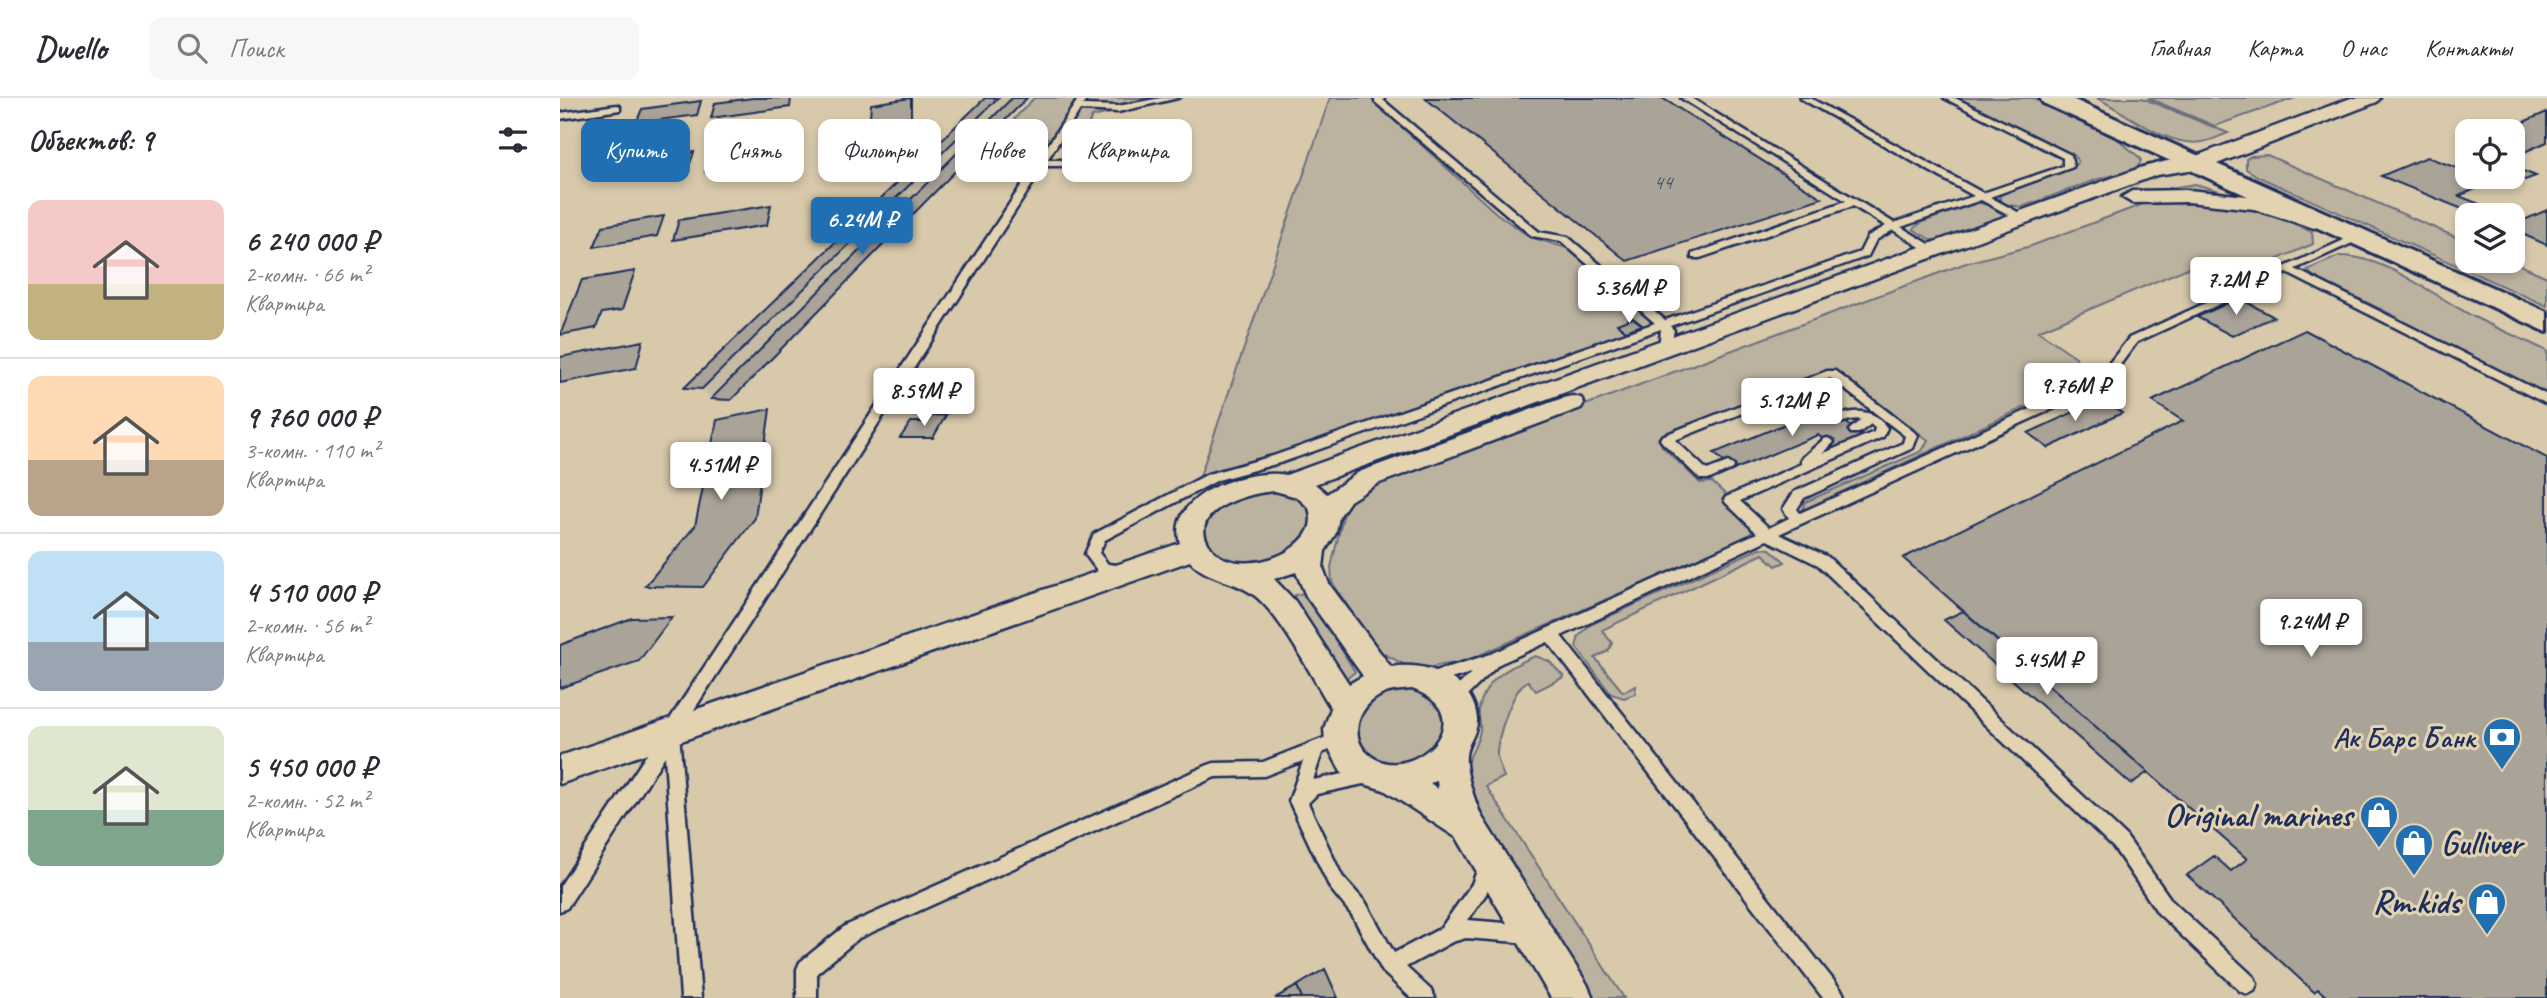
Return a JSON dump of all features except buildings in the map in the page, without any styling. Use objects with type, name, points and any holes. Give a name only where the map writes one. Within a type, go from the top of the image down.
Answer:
[{"type":"main road","points":[[2051,98],[2547,323]]},
{"type":"street","points":[[1289,484],[2167,166],[2196,164],[2370,98]]},
{"type":"street","points":[[1236,573],[1265,571],[1282,566],[1311,548],[1321,536],[1325,516],[1340,495],[1368,478],[2189,176],[2196,164]]},
{"type":"street","points":[[2132,197],[2188,196],[2257,203],[2357,237]]},
{"type":"street","points":[[1325,516],[1315,497],[1306,490],[1289,484],[1256,483],[1219,496],[1197,516],[1191,538],[1193,549],[1211,565],[1263,586],[1284,609],[1347,707]]},
{"type":"street","points":[[1311,548],[1309,568],[1316,588],[1384,681]]},
{"type":"street","points":[[560,770],[1193,549]]},
{"type":"street","points":[[1383,776],[1413,776],[1431,769],[1449,754],[1457,743],[1462,727],[1461,712],[1454,698],[1442,687],[1426,680],[1405,677],[1384,681],[1363,691],[1347,707],[1327,744],[1345,754],[1357,766],[1383,776],[1469,827]]},
{"type":"street","points":[[1449,754],[1457,800],[1469,827],[1573,998]]},
{"type":"lane","points":[[1048,151],[1080,102],[1118,109],[1174,98]]},
{"type":"lane","points":[[1380,98],[1378,100],[1536,234],[1564,239],[1662,323],[1668,330],[1665,349]]},
{"type":"lane","points":[[1685,98],[1932,250]]},
{"type":"lane","points":[[1804,98],[2022,218]]},
{"type":"lane","points":[[1129,571],[1104,569],[1092,554],[1099,537],[1213,477],[1278,459],[1864,254],[1872,238],[1894,226],[2068,167],[2068,157],[1948,98]]},
{"type":"lane","points":[[560,116],[617,108]]},
{"type":"lane","points":[[560,902],[1028,182]]},
{"type":"lane","points":[[1696,256],[1854,202]]},
{"type":"lane","points":[[1426,680],[1496,659],[2101,382],[2133,340],[2357,237]]},
{"type":"lane","points":[[2288,270],[2547,400]]},
{"type":"lane","points":[[1728,466],[1705,476],[1666,439],[1831,373],[1912,435],[1909,445],[1799,495],[1790,509],[1797,519]]},
{"type":"lane","points":[[1841,419],[1852,414],[1862,415],[1878,422],[1881,428],[1879,434],[1731,500],[1767,534],[1823,561],[2120,842],[2165,907],[2247,984]]},
{"type":"lane","points":[[1855,430],[1869,420],[1862,415]]},
{"type":"lane","points":[[1794,472],[1828,442]]},
{"type":"lane","points":[[1550,633],[1835,998]]},
{"type":"lane","points":[[1454,698],[1496,659]]},
{"type":"lane","points":[[671,731],[691,998]]},
{"type":"lane","points":[[1298,800],[1327,744]]},
{"type":"lane","points":[[807,998],[807,970],[852,932],[1214,770],[1264,769],[1327,744]]},
{"type":"lane","points":[[1298,800],[1312,788],[1383,776]]},
{"type":"lane","points":[[1298,800],[1336,882],[1359,909],[1390,965],[1425,998]]},
{"type":"lane","points":[[1448,934],[1480,888],[1489,861]]},
{"type":"lane","points":[[1390,965],[1448,934],[1479,928],[1534,934]]},
{"type":"shaded area","points":[[985,98],[1027,98],[1006,119],[963,119]]},
{"type":"shaded area","points":[[1034,98],[1183,98],[1091,119],[1062,119],[1062,146],[1048,138],[1048,119],[1014,119]]},
{"type":"shaded area","points":[[1330,98],[1370,98],[1496,213],[1530,237],[1567,248],[1648,317],[1652,325],[1260,462],[1242,464],[1199,479]]},
{"type":"shaded area","points":[[1955,98],[2033,98],[2119,140],[2141,159],[2140,164],[2130,171],[2095,180],[2022,207],[2004,204],[1999,198],[2002,194],[2072,169],[2078,162],[2075,156]]},
{"type":"shaded area","points":[[2097,98],[2142,98],[2228,133],[2202,142],[2175,139],[2146,127]]},
{"type":"shaded area","points":[[2148,98],[2295,98],[2215,126]]},
{"type":"shaded area","points":[[955,127],[955,171],[731,400],[711,399],[702,389],[684,388],[898,182],[941,182],[941,140]]},
{"type":"shaded area","points":[[2267,155],[2455,237],[2455,265],[2259,177],[2246,169],[2246,159]]},
{"type":"shaded area","points":[[2195,184],[2230,194],[2312,232],[2313,244],[2231,279],[2218,280],[2190,267],[2038,331],[2076,357],[2081,381],[1803,510],[1805,502],[1922,451],[1928,440],[1834,369],[1665,433],[1659,438],[1662,446],[1700,483],[1712,482],[1725,494],[1725,502],[1749,525],[1752,531],[1748,537],[1466,661],[1431,667],[1405,665],[1375,649],[1332,582],[1331,567],[1346,504],[1368,486],[1966,263],[2031,246],[2138,206],[2170,188]]},
{"type":"shaded area","points":[[1978,203],[1988,205],[2005,216],[1940,241],[1931,240],[1913,229],[1922,222]]},
{"type":"shaded area","points":[[2339,256],[2356,257],[2391,269],[2474,317],[2547,351],[2547,394],[2395,319],[2397,317],[2314,277],[2307,270]]},
{"type":"shaded area","points":[[2525,267],[2547,277],[2547,306],[2473,273],[2525,273]]},
{"type":"shaded area","points":[[1273,488],[1307,500],[1316,517],[1304,545],[1264,564],[1225,562],[1203,545],[1203,525],[1225,500]]},
{"type":"shaded area","points":[[1760,548],[1770,549],[1785,562],[1776,566],[1763,554],[1602,630],[1612,643],[1608,651],[1595,658],[1623,692],[1636,686],[1635,694],[1624,698],[1611,694],[1576,647],[1579,636],[1590,625]]},
{"type":"shaded area","points":[[1308,594],[1355,672],[1340,684],[1293,601],[1295,595]]},
{"type":"shaded area","points":[[1535,656],[1549,661],[1564,677],[1536,691],[1528,681],[1522,685],[1506,715],[1497,748],[1504,777],[1486,786],[1624,998],[1593,998],[1461,793],[1465,767],[1480,731],[1479,710],[1486,690],[1507,670]]},
{"type":"shaded area","points":[[1406,687],[1425,695],[1437,705],[1443,718],[1437,743],[1412,763],[1394,767],[1362,760],[1352,711],[1362,700]]},
{"type":"place","name":"Ак Барс Банк","points":[[2502,771]]},
{"type":"place","name":"Original marines","points":[[2379,849]]},
{"type":"place","name":"Gulliver","points":[[2414,877]]},
{"type":"place","name":"Rm.kids","points":[[2487,936]]}]
